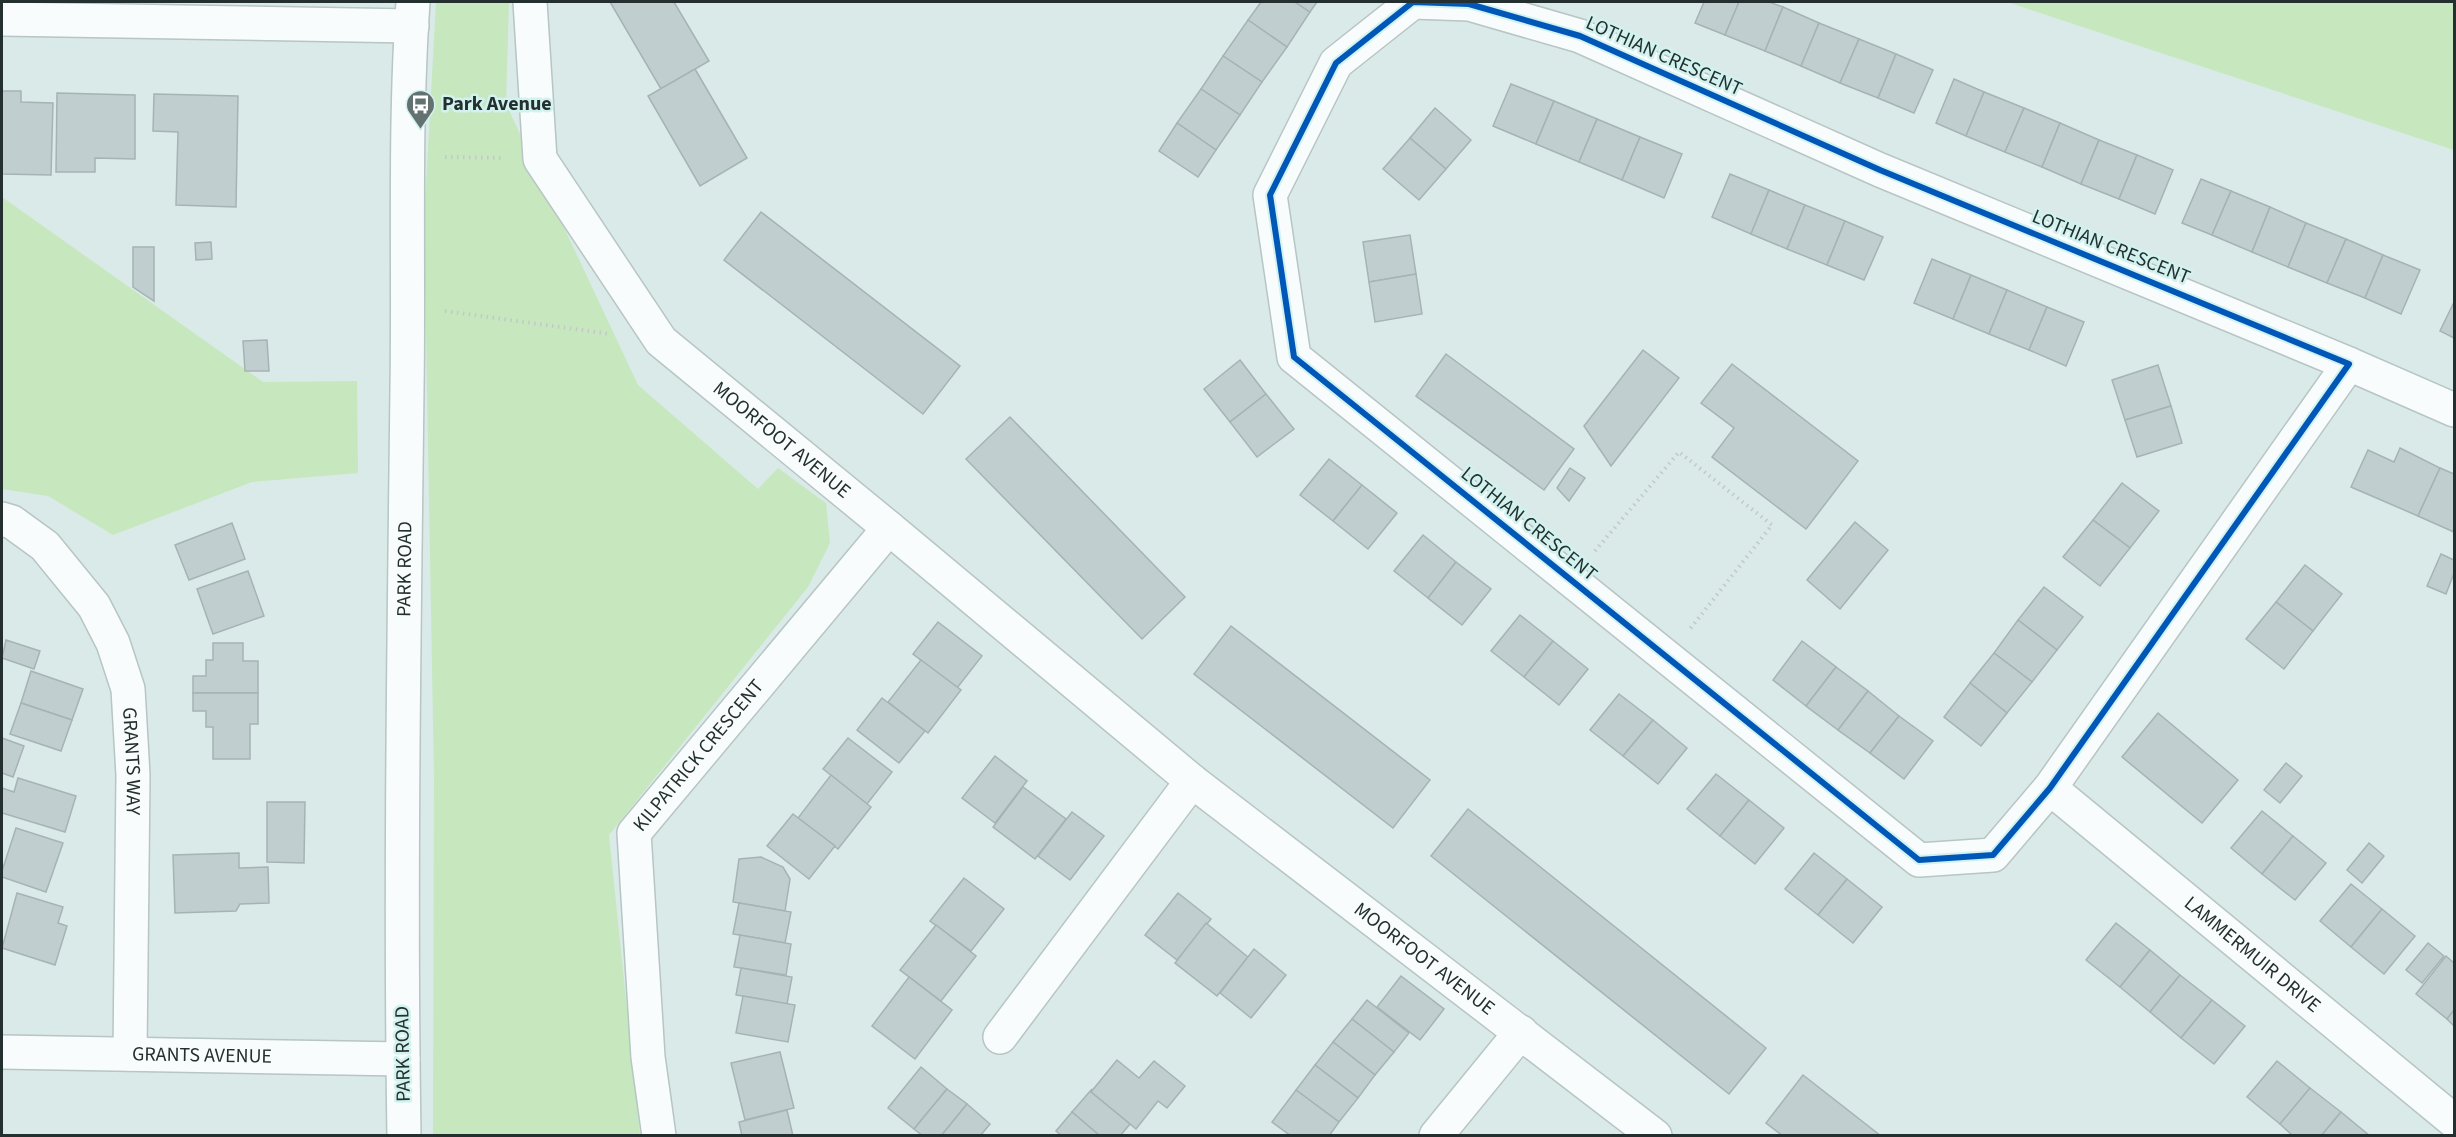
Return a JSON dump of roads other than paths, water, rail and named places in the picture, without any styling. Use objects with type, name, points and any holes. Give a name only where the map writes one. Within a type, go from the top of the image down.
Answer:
[{"type":"street","name":"MOORFOOT AVENUE","points":[[530,2],[540,159],[661,341],[890,528],[1192,781],[1655,1136]]},
{"type":"street","name":"LOTHIAN CRESCENT","points":[[1413,2],[1469,4],[1580,36],[1880,170],[2349,364],[2050,788],[1993,855],[1919,860],[1294,357],[1270,195],[1336,63],[1413,2]]},
{"type":"street","points":[[2,19],[412,14]]},
{"type":"street","name":"PARK ROAD","points":[[404,1136],[401,787],[408,156],[412,14]]},
{"type":"street","points":[[2349,364],[2454,410]]},
{"type":"street","name":"GRANTS WAY","points":[[2,519],[12,522],[45,546],[94,606],[113,643],[128,689],[134,775],[130,1054]]},
{"type":"street","name":"KILPATRICK CRESCENT","points":[[659,1136],[648,1057],[634,833],[890,528]]},
{"type":"street","points":[[1000,1037],[1192,781]]},
{"type":"street","name":"LAMMERMUIR DRIVE","points":[[2050,788],[2454,1121]]},
{"type":"street","points":[[1436,1136],[1521,1032]]},
{"type":"street","name":"GRANTS AVENUE","points":[[2,1052],[403,1059]]},
{"type":"place","name":"Park Avenue","points":[[421,130]]}]
